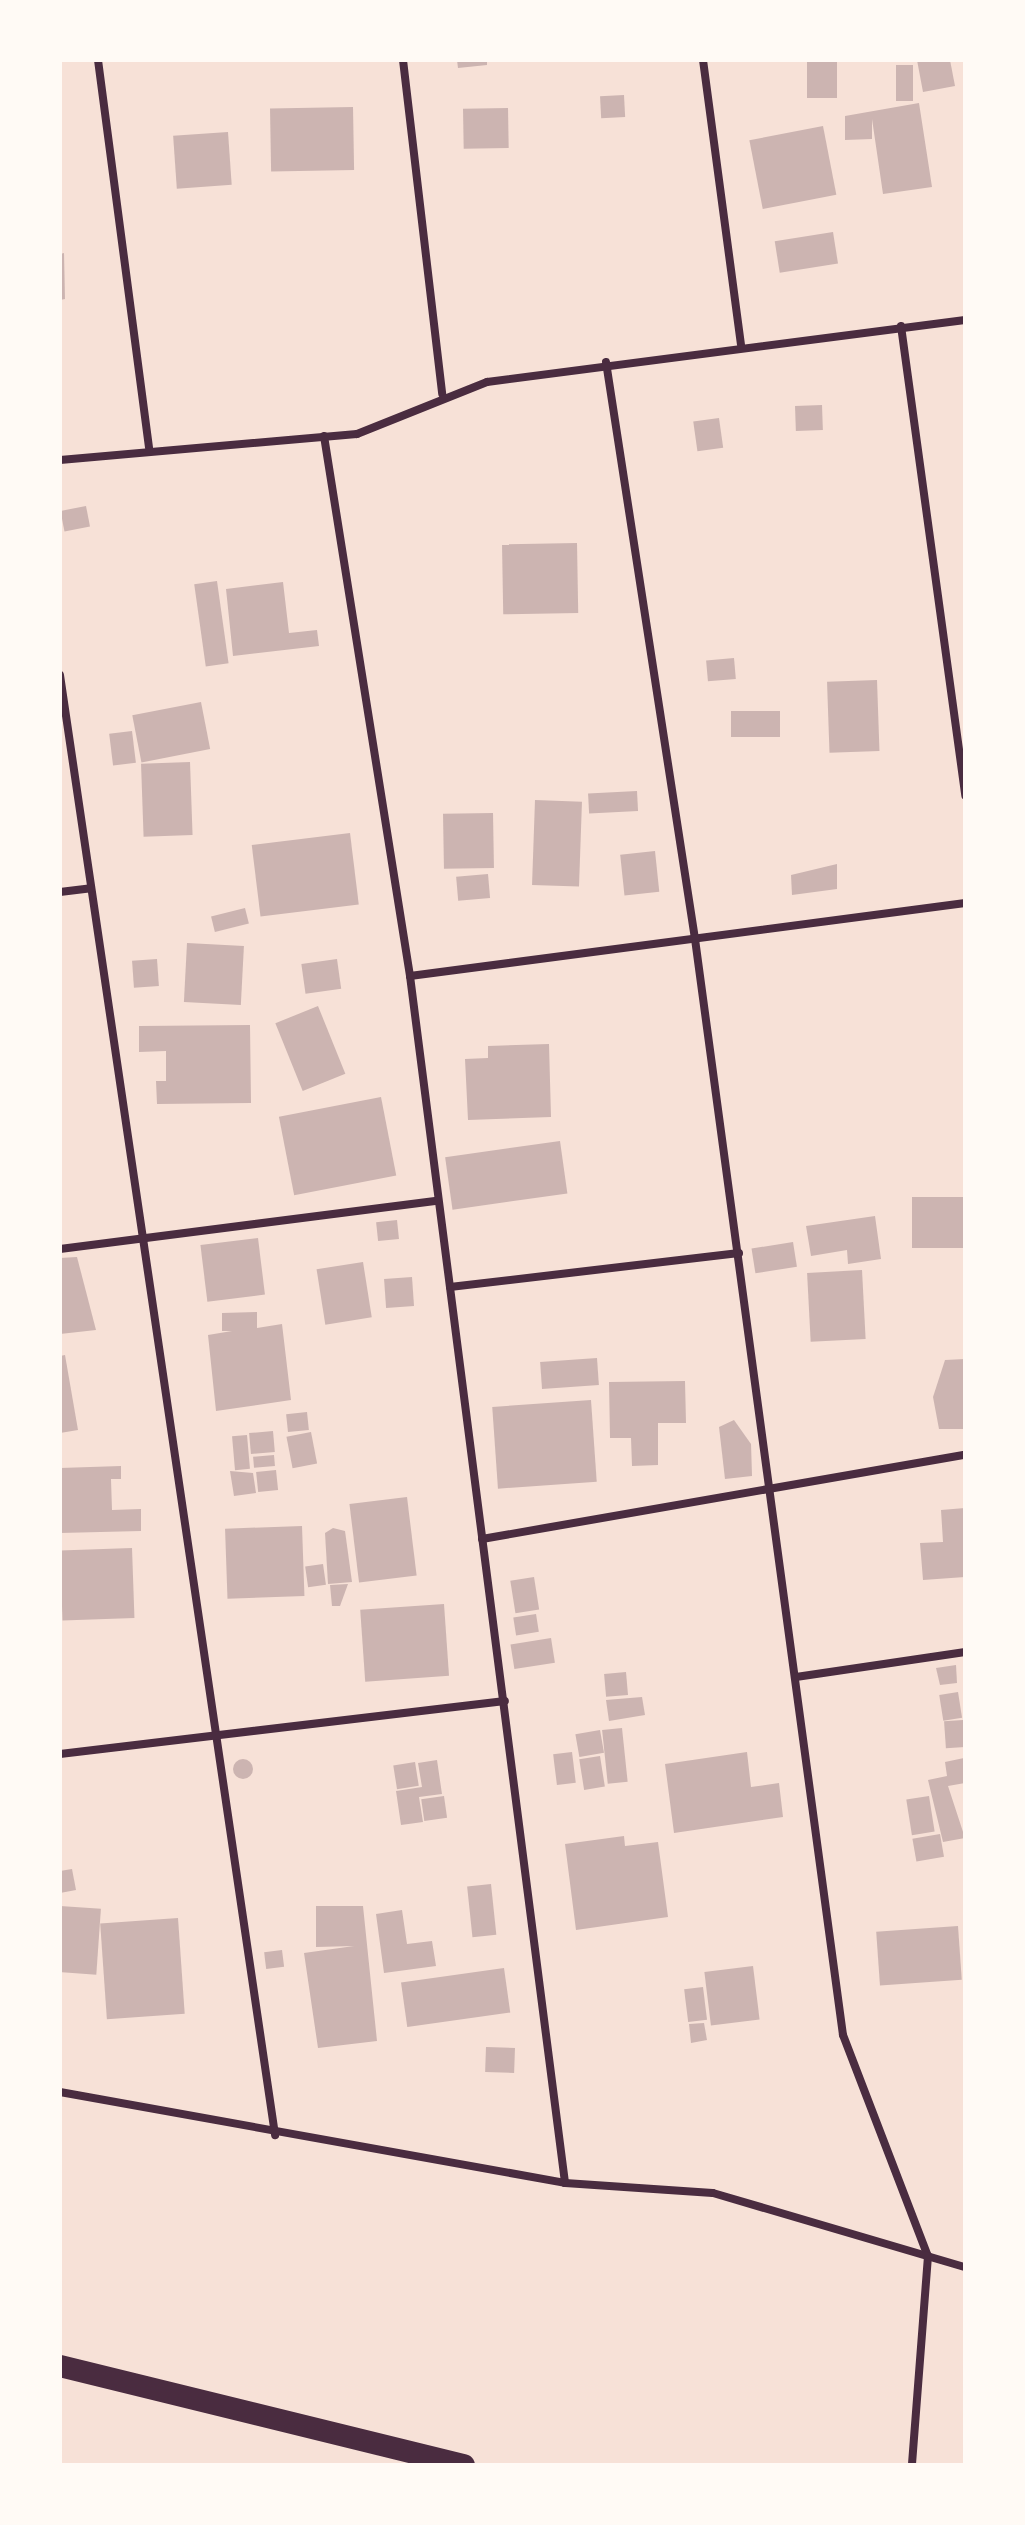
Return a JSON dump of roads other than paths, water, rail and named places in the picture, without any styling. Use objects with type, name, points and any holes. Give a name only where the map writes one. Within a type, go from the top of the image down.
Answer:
[{"type":"highway","points":[[60,2366],[464,2465]]},
{"type":"street","points":[[98,60],[149,448]]},
{"type":"street","points":[[403,60],[442,394]]},
{"type":"street","points":[[703,60],[741,344]]},
{"type":"street","points":[[60,460],[149,448],[324,436],[387,427],[442,394],[606,362],[965,320]]},
{"type":"street","points":[[901,326],[965,796]]},
{"type":"street","points":[[606,362],[695,939],[772,1490],[843,2035],[928,2256],[912,2465]]},
{"type":"street","points":[[324,436],[410,976],[565,2183]]},
{"type":"street","points":[[60,675],[212,1736],[275,2135]]},
{"type":"street","points":[[60,892],[91,888]]},
{"type":"street","points":[[410,976],[965,903]]},
{"type":"street","points":[[60,1249],[437,1201]]},
{"type":"street","points":[[450,1287],[739,1253]]},
{"type":"street","points":[[482,1539],[965,1455]]},
{"type":"street","points":[[796,1677],[965,1652]]},
{"type":"street","points":[[60,1754],[505,1701]]},
{"type":"street","points":[[60,2092],[275,2135],[565,2183],[713,2193],[965,2267]]}]
